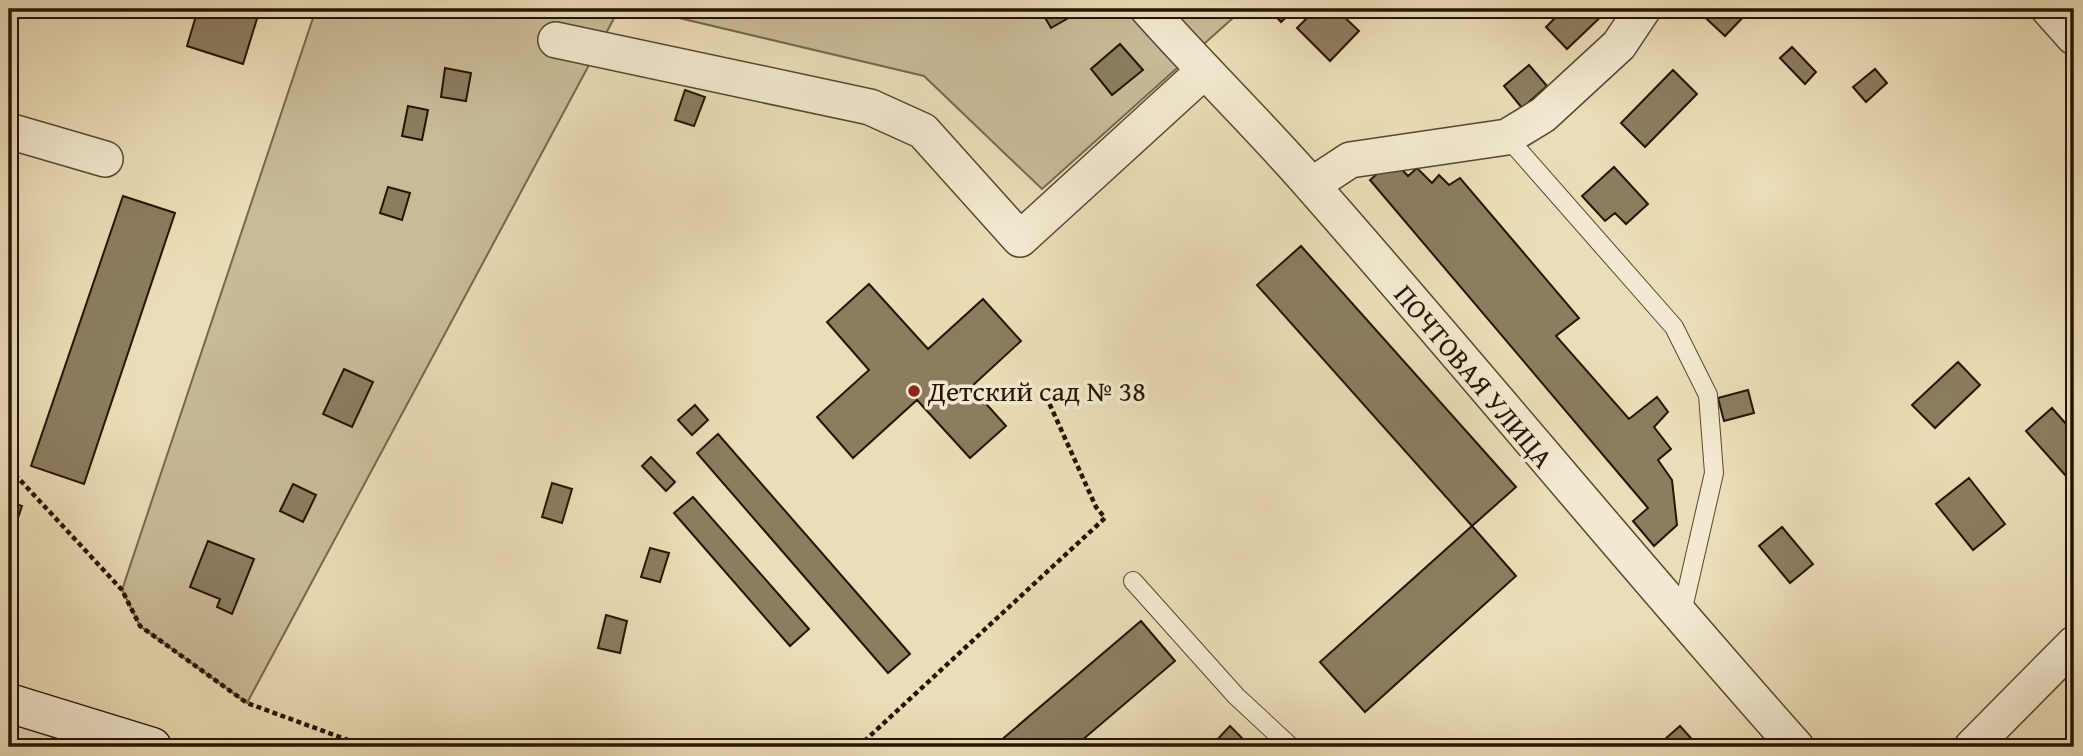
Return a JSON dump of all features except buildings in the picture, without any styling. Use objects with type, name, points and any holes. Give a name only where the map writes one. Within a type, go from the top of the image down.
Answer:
[{"type":"street","name":"ПОЧТОВАЯ УЛИЦА","points":[[1148,9],[1203,72],[1312,185],[1681,617],[1796,747]]},
{"type":"street","points":[[1312,185],[1350,160],[1507,137],[1543,115],[1619,45],[1643,9]]},
{"type":"street","points":[[2049,9],[2074,37]]},
{"type":"street","points":[[556,40],[870,107],[923,131],[1020,239],[1203,72]]},
{"type":"street","points":[[9,131],[105,159]]},
{"type":"street","points":[[1972,747],[2074,644]]},
{"type":"street","points":[[9,704],[152,747]]},
{"type":"lane","points":[[1507,137],[1674,327],[1708,395],[1714,473],[1681,617]]},
{"type":"lane","points":[[1133,581],[1236,696],[1291,747]]},
{"type":"path","points":[[858,747],[1105,518],[1096,507],[1046,396]]},
{"type":"path","points":[[9,468],[122,590],[140,626],[247,703],[367,747]]},
{"type":"shaded area","points":[[316,9],[619,9],[247,703],[140,626],[122,590]]},
{"type":"shaded area","points":[[641,9],[1243,9],[1042,189],[924,76]]},
{"type":"place","name":"Детский сад № 38","points":[[914,391]]}]
